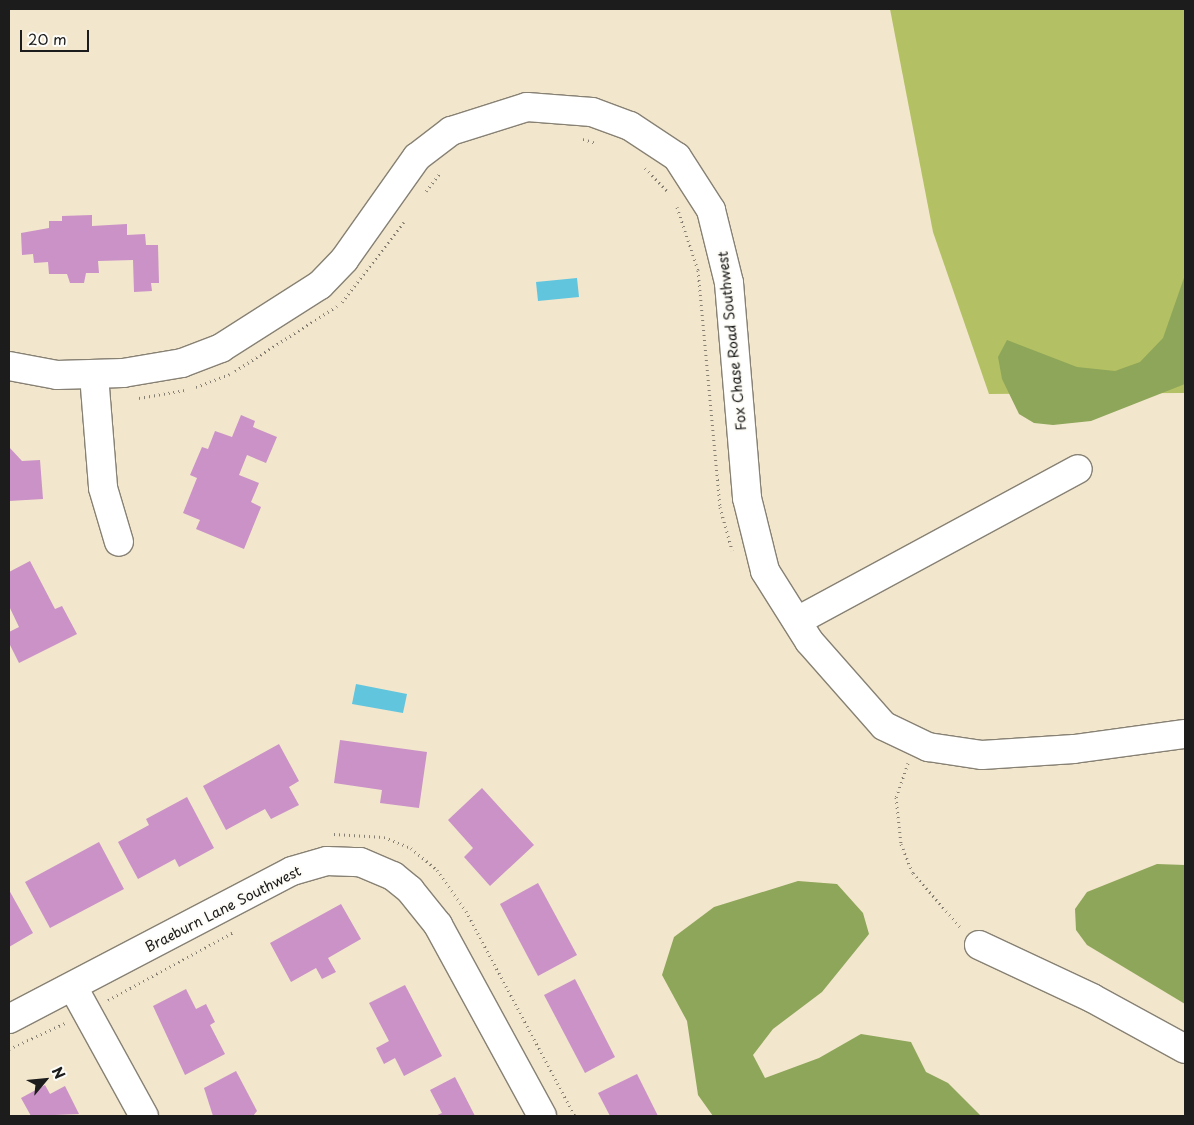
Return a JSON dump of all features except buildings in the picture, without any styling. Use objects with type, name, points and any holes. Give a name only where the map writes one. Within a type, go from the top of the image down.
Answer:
[{"type":"street","name":"Fox Chase Road Southwest","points":[[9,366],[57,374],[94,375],[159,368],[200,357],[287,309],[337,269],[417,157],[458,128],[502,112],[544,106],[615,120],[677,157],[717,224],[729,283],[747,498],[765,571],[796,621],[884,726],[915,741],[982,755],[1074,749],[1185,734]]},
{"type":"street","points":[[94,375],[103,488],[119,542]]},
{"type":"street","points":[[796,621],[1078,468]]},
{"type":"street","name":"Braeburn Lane Southwest","points":[[9,1019],[292,871],[326,861],[360,862],[393,876],[410,890],[438,925],[542,1116]]},
{"type":"street","points":[[979,945],[1185,1049]]},
{"type":"street","points":[[73,986],[144,1116]]},
{"type":"path","points":[[578,138],[605,146]]},
{"type":"path","points":[[637,163],[670,196]]},
{"type":"path","points":[[422,198],[448,166]]},
{"type":"path","points":[[676,203],[698,270],[720,507],[736,560]]},
{"type":"path","points":[[130,399],[209,382],[302,332],[357,288],[408,217]]},
{"type":"path","points":[[915,741],[896,796],[901,844],[913,873],[979,945]]},
{"type":"path","points":[[327,835],[384,837],[411,848],[438,870],[466,911],[575,1116]]},
{"type":"path","points":[[113,997],[240,929]]},
{"type":"path","points":[[9,1050],[63,1024]]},
{"type":"green space","points":[[890,9],[1185,9],[1184,393],[989,394],[933,232]]},
{"type":"green space","points":[[1185,275],[1185,384],[1091,421],[1053,425],[1034,423],[1019,414],[1002,379],[998,357],[1007,340],[1077,367],[1115,371],[1140,362],[1163,338]]},
{"type":"green space","points":[[1157,864],[1185,865],[1185,1004],[1087,945],[1076,930],[1075,909],[1087,892]]},
{"type":"green space","points":[[798,881],[837,884],[863,913],[869,934],[822,992],[773,1029],[753,1055],[765,1078],[819,1058],[861,1034],[911,1042],[926,1072],[948,1083],[981,1116],[713,1116],[698,1095],[687,1021],[662,975],[674,937],[714,907]]},
{"type":"water","points":[[577,278],[579,297],[538,301],[536,282]]},
{"type":"water","points":[[356,684],[407,694],[403,713],[352,704]]}]
